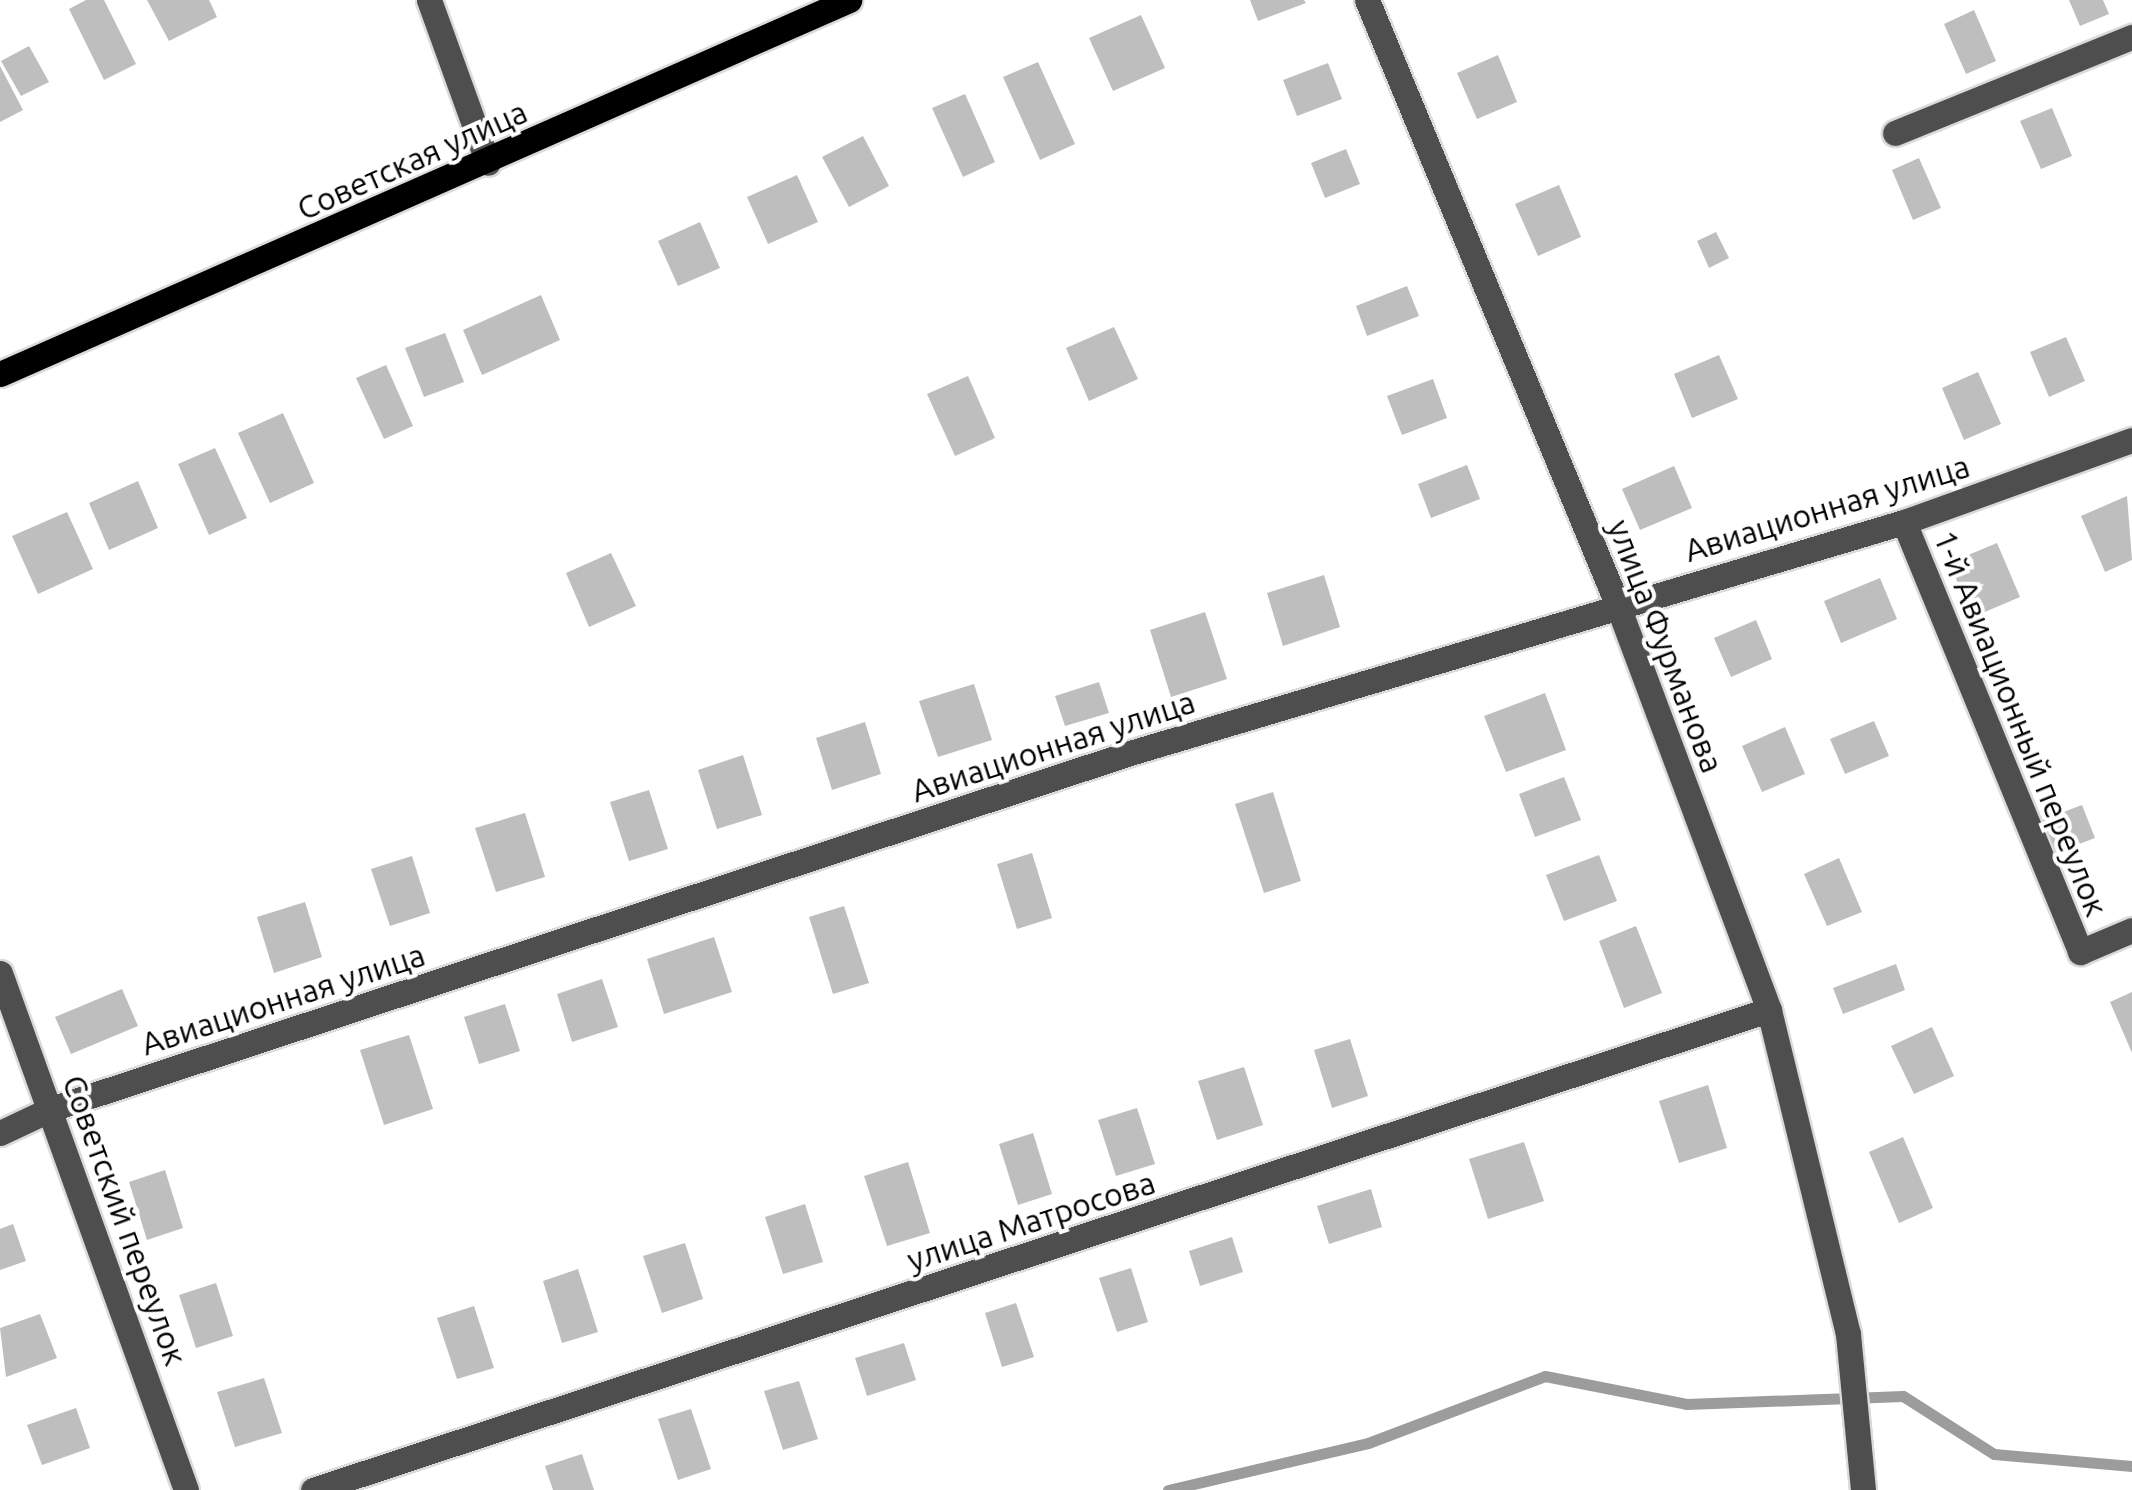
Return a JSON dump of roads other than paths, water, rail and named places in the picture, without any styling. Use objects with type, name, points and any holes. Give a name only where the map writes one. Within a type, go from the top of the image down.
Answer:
[{"type":"main road","name":"Советская улица","points":[[0,374],[488,163],[849,0]]},
{"type":"street","points":[[429,0],[488,163]]},
{"type":"street","name":"улица Фурманова","points":[[1367,0],[1618,606],[1768,1010],[1848,1334],[1863,1458],[1863,1490]]},
{"type":"street","points":[[1895,132],[2132,37]]},
{"type":"street","name":"Авиационная улица","points":[[0,1133],[51,1109],[1130,754],[1904,522],[2132,440]]},
{"type":"street","name":"1-й Авиационный переулок","points":[[1904,522],[2080,952],[2132,930]]},
{"type":"street","name":"Советский переулок","points":[[0,973],[186,1490]]},
{"type":"street","name":"улица Матросова","points":[[314,1490],[1768,1010]]},
{"type":"waterway","points":[[1168,1490],[1368,1443],[1545,1376],[1686,1404],[1903,1396],[1994,1454],[2132,1466]]}]
